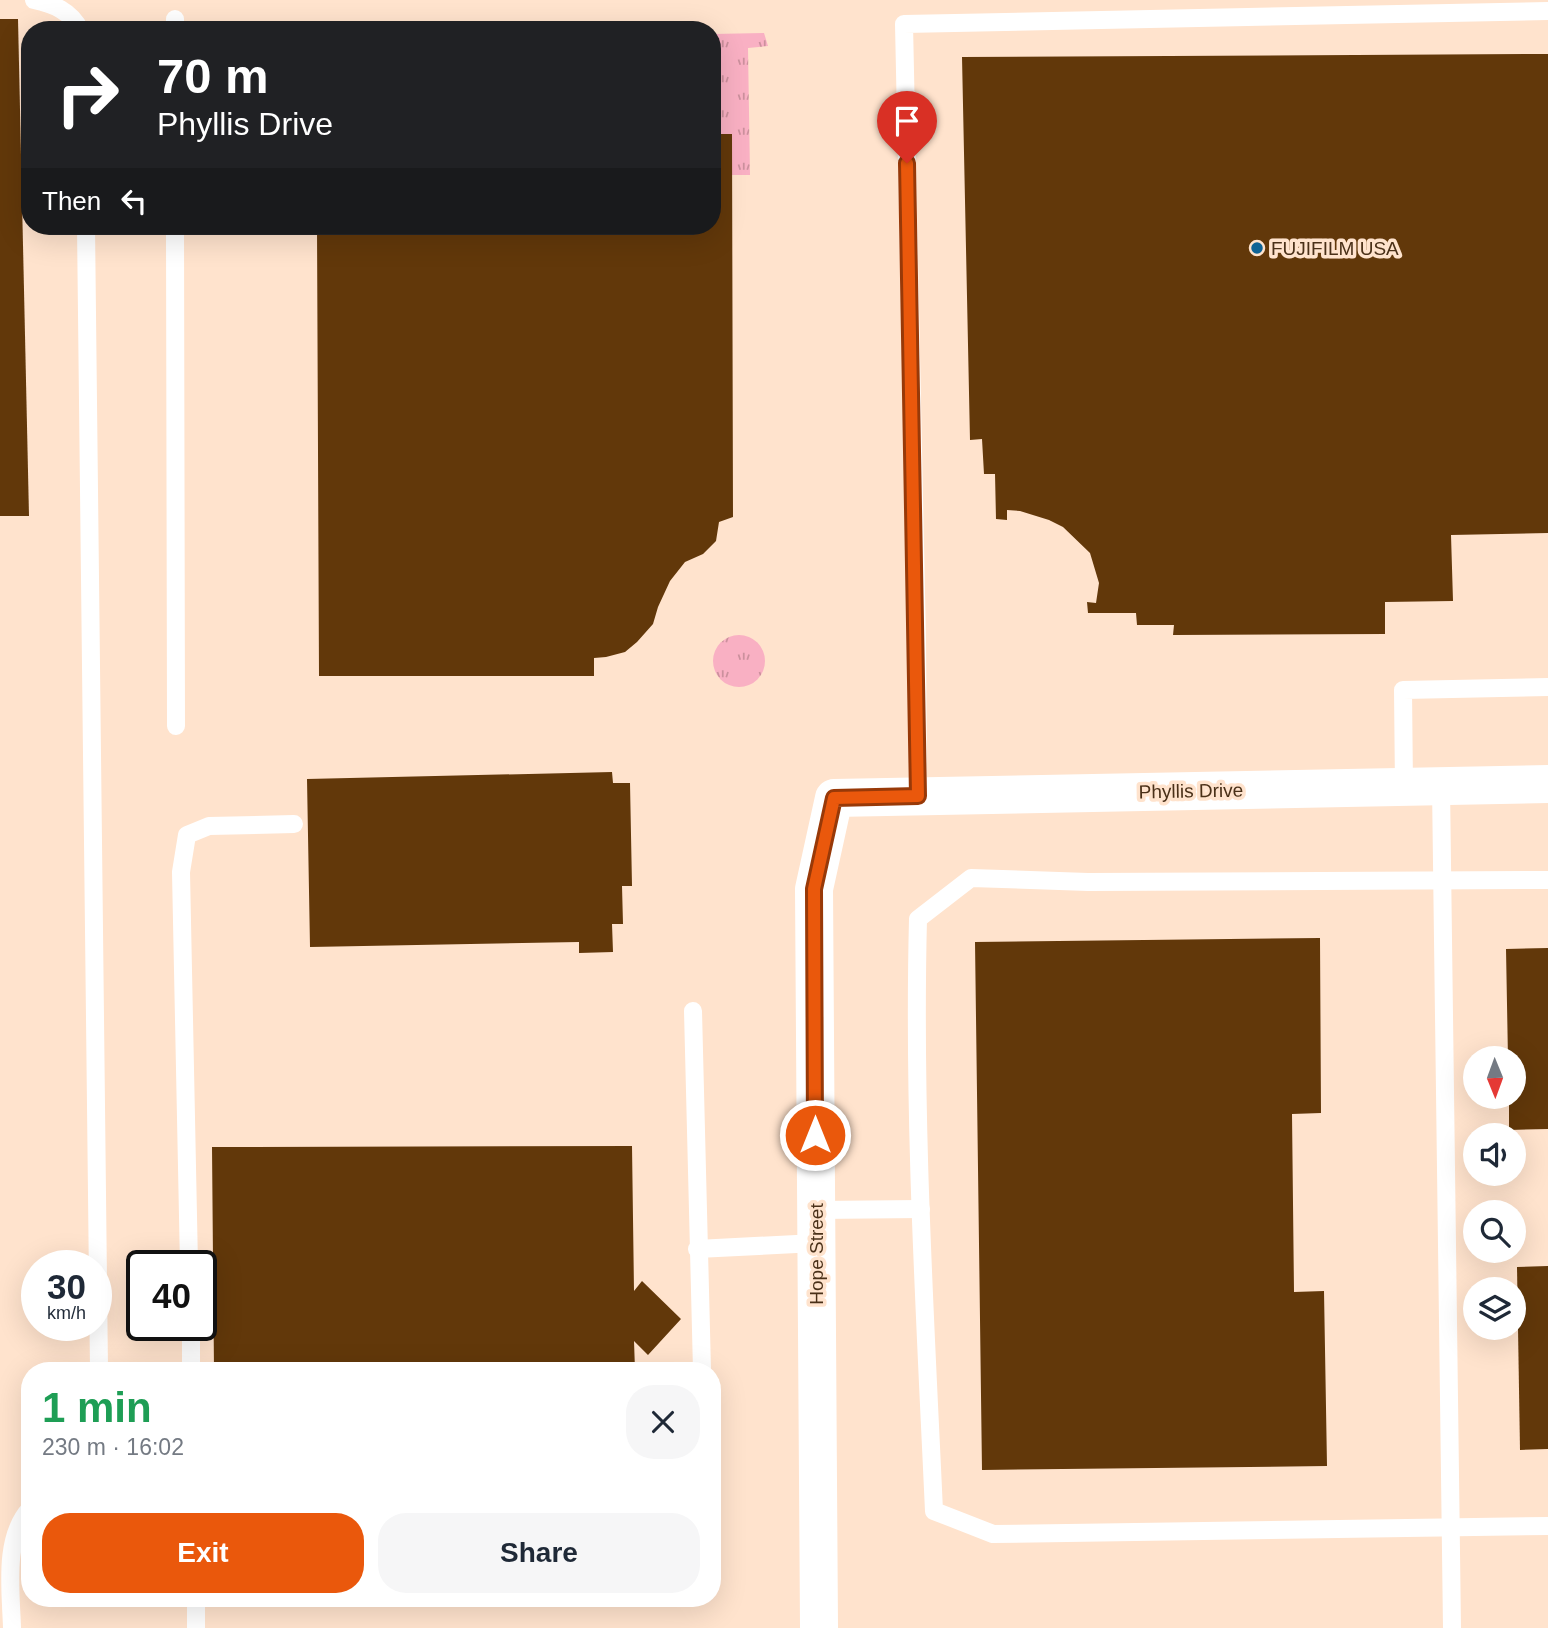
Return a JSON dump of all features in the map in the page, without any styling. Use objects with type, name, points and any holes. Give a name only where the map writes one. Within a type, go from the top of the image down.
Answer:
[{"type":"street","name":"Phyllis Drive","points":[[834,798],[1548,784]]},
{"type":"street","name":"Hope Street","points":[[818,1628],[814,889],[834,798]]},
{"type":"lane","points":[[34,0],[62,10],[76,21]]},
{"type":"lane","points":[[918,796],[904,23],[1548,11]]},
{"type":"lane","points":[[86,235],[99,1362]]},
{"type":"lane","points":[[175,235],[176,726]]},
{"type":"lane","points":[[1452,1628],[1442,880],[1403,690],[1548,687]]},
{"type":"lane","points":[[190,1250],[181,872],[187,835],[209,825],[294,824]]},
{"type":"lane","points":[[1548,880],[1088,882],[971,878],[918,919],[915,1033],[934,1511],[993,1534],[1548,1526]]},
{"type":"lane","points":[[693,1011],[702,1362]]},
{"type":"lane","points":[[697,1249],[920,1209]]},
{"type":"lane","points":[[191,1341],[191,1362]]},
{"type":"lane","points":[[12,1628],[14,1541],[21,1519]]},
{"type":"lane","points":[[196,1607],[196,1628]]},
{"type":"green space","points":[[764,33],[768,46],[748,48],[750,175],[732,175],[732,134],[721,134],[721,34]]},
{"type":"green space","points":[[739,635],[758,642],[765,661],[758,680],[739,687],[720,680],[713,661],[720,642]]},
{"type":"building","points":[[0,19],[18,19],[29,516],[0,516]]},
{"type":"building","name":"FUJIFILM USA","points":[[1548,54],[1548,533],[1451,535],[1453,601],[1385,602],[1385,634],[1173,635],[1174,625],[1137,625],[1136,613],[1088,613],[1087,602],[1096,603],[1099,583],[1090,553],[1063,527],[1049,520],[1007,510],[1007,520],[996,519],[995,474],[984,474],[982,439],[970,440],[962,57]]},
{"type":"building","points":[[721,134],[732,134],[733,517],[719,522],[716,541],[703,554],[685,562],[670,581],[653,624],[625,652],[594,658],[594,676],[319,676],[317,235],[721,235]]},
{"type":"building","points":[[612,772],[613,783],[630,783],[632,886],[622,886],[623,924],[612,924],[613,952],[579,953],[579,942],[310,947],[307,779]]},
{"type":"building","points":[[1320,938],[1321,1113],[1292,1114],[1294,1292],[1324,1291],[1327,1466],[982,1470],[975,942]]},
{"type":"building","points":[[1548,948],[1548,1129],[1526,1130],[1526,1123],[1509,1123],[1509,1110],[1526,1110],[1526,1046],[1508,1046],[1506,949]]},
{"type":"building","points":[[632,1146],[634,1291],[642,1281],[681,1319],[648,1355],[634,1341],[635,1362],[214,1362],[214,1341],[217,1341],[217,1250],[213,1250],[212,1147]]},
{"type":"building","points":[[1548,1266],[1548,1449],[1520,1450],[1518,1340],[1526,1340],[1526,1277],[1517,1277],[1517,1267]]},
{"type":"place","name":"FUJIFILM USA","points":[[1257,248]]},
{"type":"route","points":[[815,1135],[814,889],[834,798],[918,796],[907,163]]}]
